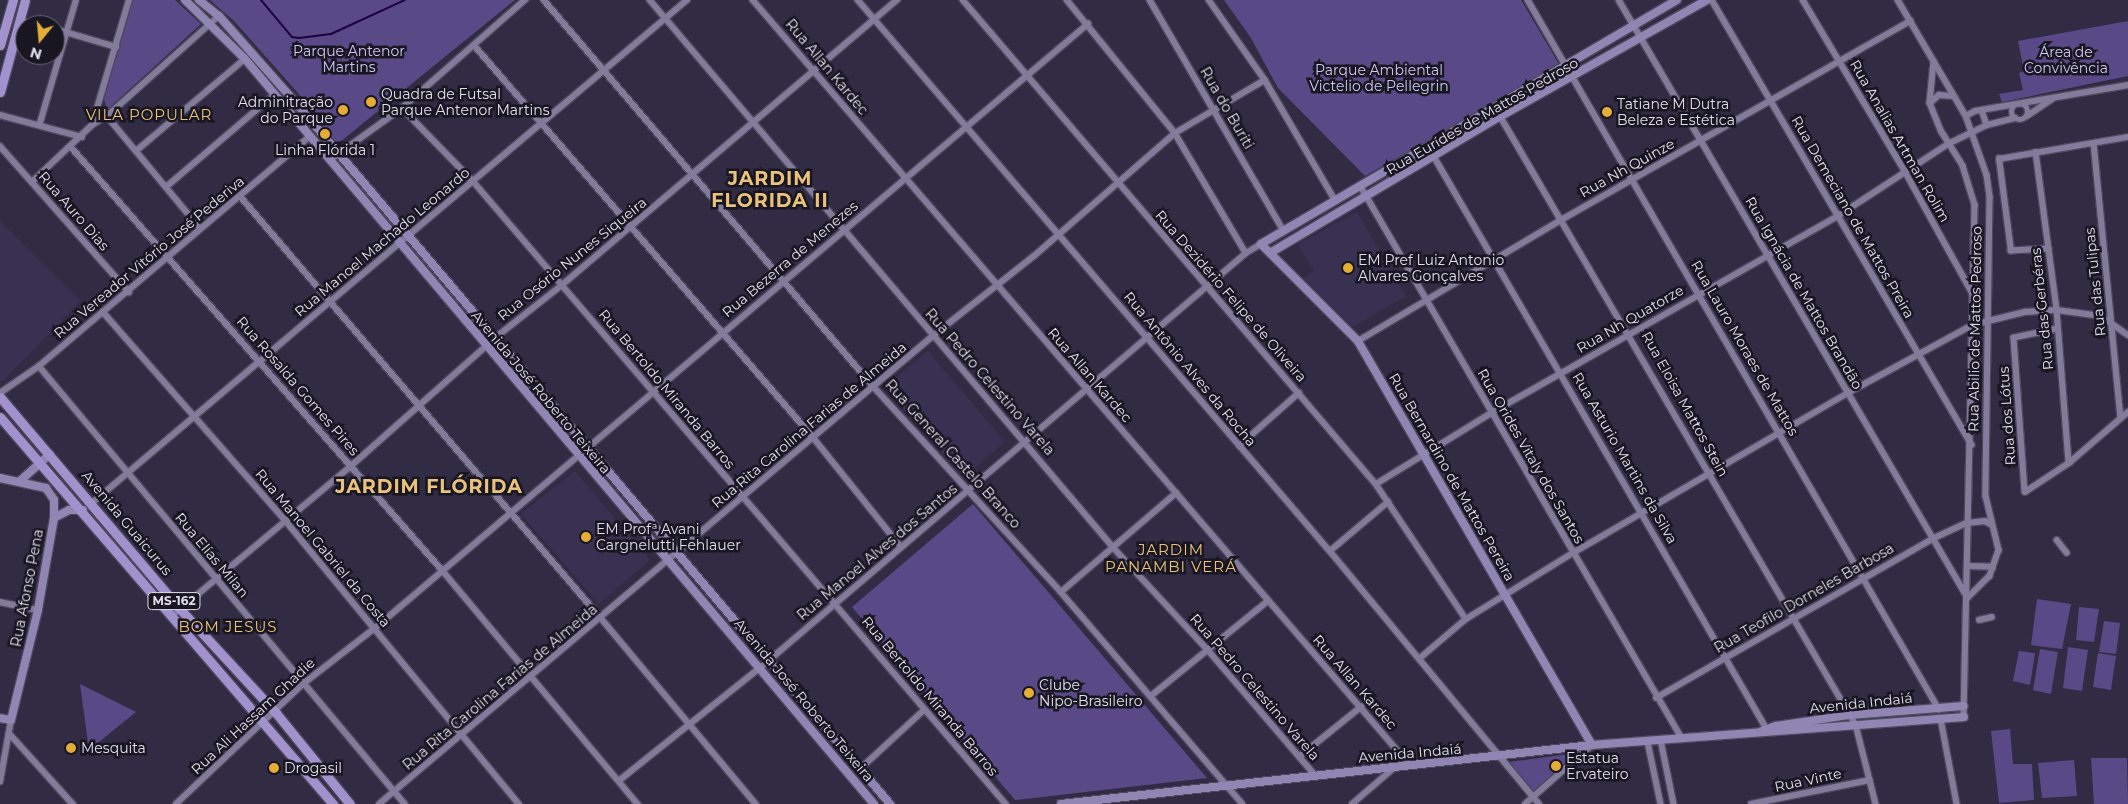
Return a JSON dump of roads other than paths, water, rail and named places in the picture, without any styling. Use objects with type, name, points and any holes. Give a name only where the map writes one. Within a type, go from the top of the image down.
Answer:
[{"type":"main road","points":[[0,46],[13,0]]},
{"type":"main road","points":[[21,15],[25,0]]},
{"type":"main road","points":[[0,92],[15,39]]},
{"type":"main road","name":"Avenida Guaicurus","points":[[0,395],[180,609],[276,713],[350,804]]},
{"type":"main road","name":"Avenida Guaicurus","points":[[0,417],[83,510],[333,804]]},
{"type":"street","points":[[40,123],[76,0]]},
{"type":"street","points":[[92,125],[129,0]]},
{"type":"street","name":"Avenida José Roberto Teixeira","points":[[185,0],[212,23],[245,58],[274,95],[668,562],[852,775],[874,804]]},
{"type":"street","points":[[199,0],[219,16],[318,130],[310,136]]},
{"type":"street","points":[[330,160],[402,108],[525,0]]},
{"type":"street","name":"Rua General Castelo Branco","points":[[544,0],[604,67],[692,175],[874,387],[970,490],[1061,592],[1243,804]]},
{"type":"street","name":"Rua Pedro Celestino Varela","points":[[650,0],[843,231],[934,335],[1113,547],[1208,650],[1315,775]]},
{"type":"street","name":"Rua Manoel Machado Leonardo","points":[[92,503],[473,181],[604,67],[687,0]]},
{"type":"street","name":"Rua Allan Kardec","points":[[753,0],[814,69],[1086,391],[1410,765]]},
{"type":"street","name":"Rua Antônio Alves da Rocha","points":[[858,0],[1330,551],[1539,804]]},
{"type":"street","name":"Rua Osório Nunes Siqueira","points":[[172,615],[217,580],[420,406],[495,338],[630,228],[897,0]]},
{"type":"street","name":"Rua Dezidério Felipe de Oliveira","points":[[963,0],[1376,484],[1466,619]]},
{"type":"street","points":[[1067,0],[1174,134],[1246,253]]},
{"type":"street","name":"Rua do Buriti","points":[[1150,0],[1283,229]]},
{"type":"street","points":[[1209,0],[1265,80],[1335,200]]},
{"type":"street","name":"Rua Lauro Moraes de Mattos","points":[[1528,0],[1700,293],[1938,708]]},
{"type":"street","name":"Rua Ignácia de Mattos Brandão","points":[[1619,0],[1968,598]]},
{"type":"street","name":"Rua Eurídes de Mattos Pedroso","points":[[1262,244],[1283,229],[1567,66],[1677,0]]},
{"type":"street","name":"Rua Eurídes de Mattos Pedroso","points":[[1270,253],[1368,198],[1501,116],[1574,78],[1707,0]]},
{"type":"street","name":"Rua Demeciano de Mattos Preira","points":[[1712,0],[1972,447]]},
{"type":"street","name":"Rua Analias Artman Rolim","points":[[1803,0],[1906,173],[1974,296]]},
{"type":"street","name":"Rua Abilio de Mattos Pedroso","points":[[1898,0],[1966,116],[1973,131],[1990,197],[1986,496],[1999,550],[1982,587],[1968,598]]},
{"type":"street","points":[[32,182],[72,148],[92,125],[107,116],[219,16]]},
{"type":"street","name":"Rua Nh Quinze","points":[[1358,341],[1427,301],[1495,258],[1910,20]]},
{"type":"street","name":"Rua Bezerra de Menezes","points":[[508,513],[1088,24]]},
{"type":"street","points":[[67,32],[116,46]]},
{"type":"street","points":[[474,45],[630,228],[813,437],[901,547]]},
{"type":"street","points":[[136,151],[245,58]]},
{"type":"street","name":"Rua Abilio de Mattos Pedroso","points":[[1934,61],[1930,103],[1948,144],[1963,166],[1973,192],[1972,447],[1967,523],[1969,566],[1964,716]]},
{"type":"street","name":"Rua Rita Carolina Farias de Almeida","points":[[379,804],[533,677],[934,335],[1060,234],[1117,182],[1174,134],[1213,109],[1265,80]]},
{"type":"street","points":[[1966,116],[1982,110],[2128,84]]},
{"type":"street","points":[[166,187],[274,95]]},
{"type":"street","points":[[1930,103],[1938,95],[1953,96]]},
{"type":"street","points":[[2025,118],[2056,96]]},
{"type":"street","points":[[2014,118],[2012,112],[2017,105]]},
{"type":"street","points":[[2017,105],[2027,108],[2025,118]]},
{"type":"street","name":"Rua Eloisa Mattos Stein","points":[[1495,107],[1630,333],[1709,474],[1796,617],[1856,725],[1876,804]]},
{"type":"street","name":"Rua Bertoldo Miranda Barros","points":[[402,108],[473,181],[653,391],[741,498],[835,603],[924,710],[1006,804]]},
{"type":"street","points":[[1982,110],[1987,125]]},
{"type":"street","points":[[0,115],[40,123],[82,137]]},
{"type":"street","points":[[107,116],[200,228]]},
{"type":"street","name":"Rua Nh Quatorze","points":[[1376,484],[1492,412],[1838,216],[1948,144],[1959,141],[1973,131],[1987,125],[2014,118],[2025,118]]},
{"type":"street","name":"Avenida José Roberto Teixeira","points":[[318,130],[890,804]]},
{"type":"street","name":"Rua Vereador Vitório José Pederiva","points":[[0,395],[40,366],[129,292],[200,228],[310,136]]},
{"type":"street","points":[[2049,249],[2011,251],[1999,159],[2128,137]]},
{"type":"street","name":"Rua das Tulipas","points":[[2094,143],[2120,418]]},
{"type":"street","name":"Rua Auro Dias","points":[[0,146],[129,292]]},
{"type":"street","name":"Rua Asturio Martins da Silva","points":[[1428,146],[1727,658],[1766,730]]},
{"type":"street","name":"Rua Rosalda Gomes Pires","points":[[72,148],[443,571],[620,780],[638,804]]},
{"type":"street","name":"Rua das Gerbéras","points":[[2036,152],[2056,308],[2069,463]]},
{"type":"street","name":"Rua Orides Vitaly dos Santos","points":[[1360,186],[1656,698],[1682,738]]},
{"type":"street","points":[[240,196],[420,406],[508,513],[601,618],[756,804]]},
{"type":"street","name":"Rua Manoel Alves dos Santos","points":[[620,780],[760,668],[1148,339],[1246,253],[1262,244]]},
{"type":"street","name":"Rua Bernardino de Mattos Pereira","points":[[1262,244],[1358,341],[1426,454],[1592,745]]},
{"type":"street","points":[[1420,658],[1466,619],[1573,553],[1918,353],[1987,318],[2056,308],[2101,316],[2112,326],[2128,335]]},
{"type":"street","name":"Rua Manoel Gabriel da Costa","points":[[103,312],[285,520],[519,804]]},
{"type":"street","name":"Rua dos Lótus","points":[[2058,329],[2014,338],[2025,492],[2069,463]]},
{"type":"street","name":"Rua Elías Milan","points":[[40,366],[127,474],[404,804]]},
{"type":"street","points":[[1239,446],[1299,393]]},
{"type":"street","points":[[2069,463],[2128,412]]},
{"type":"street","points":[[20,481],[50,454]]},
{"type":"street","points":[[0,478],[20,481],[52,492],[54,518]]},
{"type":"street","points":[[1061,592],[1176,493]]},
{"type":"street","points":[[1330,551],[1388,502]]},
{"type":"street","name":"Rua Afonso Pena","points":[[0,782],[9,733],[38,610],[54,518],[69,510],[83,510]]},
{"type":"street","name":"Rua Ali Hassam Ghadie","points":[[180,803],[276,713],[303,684],[374,629],[508,513]]},
{"type":"street","points":[[1967,523],[1985,521],[1992,524]]},
{"type":"street","name":"Rua Teofilo Dorneles Barbosa","points":[[1656,698],[1727,658],[1863,576],[1932,539],[1967,523]]},
{"type":"street","points":[[2057,540],[2067,552]]},
{"type":"street","points":[[1969,566],[1993,566]]},
{"type":"street","points":[[1151,696],[1268,601]]},
{"type":"street","points":[[0,602],[38,610]]},
{"type":"street","points":[[1979,620],[1992,617]]},
{"type":"street","name":"Avenida Indaiá","points":[[1766,730],[1850,715],[1964,706]]},
{"type":"street","points":[[1299,757],[1361,707]]},
{"type":"street","points":[[852,775],[924,710]]},
{"type":"street","name":"Avenida Indaiá","points":[[1061,804],[1229,787],[1315,775],[1500,757],[1592,745],[1964,716]]},
{"type":"street","points":[[0,718],[12,720]]},
{"type":"street","points":[[1941,719],[1958,804]]},
{"type":"street","points":[[9,733],[73,804]]},
{"type":"street","points":[[1661,740],[1674,804]]},
{"type":"street","points":[[1648,742],[1662,804]]},
{"type":"street","points":[[1526,804],[1592,745]]},
{"type":"street","points":[[1352,804],[1394,768]]},
{"type":"street","name":"Rua Vinte","points":[[1752,804],[1870,780]]},
{"type":"waterway","points":[[261,0],[292,37],[299,38],[331,34],[405,0]]},
{"type":"place","name":"Quadra de Futsal Parque Antenor Martins","points":[[371,102]]},
{"type":"place","name":"Adminitração do Parque","points":[[343,110]]},
{"type":"place","name":"Tatiane M Dutra Beleza e Estética","points":[[1607,112]]},
{"type":"place","name":"Linha Flórida 1","points":[[325,134]]},
{"type":"place","name":"EM Pref Luiz Antonio Alvares Gonçalves","points":[[1348,268]]},
{"type":"place","name":"EM Profª Avani Cargnelutti Fehlauer","points":[[586,537]]},
{"type":"place","name":"Clube Nipo-Brasileiro","points":[[1029,693]]},
{"type":"place","name":"Mesquita","points":[[71,748]]},
{"type":"place","name":"Estatua Ervateiro","points":[[1556,766]]},
{"type":"place","name":"Drogasil","points":[[274,768]]},
{"type":"district","name":"VILA POPULAR","points":[[149,115]]},
{"type":"district","name":"JARDIM FLORIDA II","points":[[770,190]]},
{"type":"district","name":"JARDIM FLÓRIDA","points":[[429,487]]},
{"type":"district","name":"JARDIM PANAMBI VERÁ","points":[[1171,558]]},
{"type":"district","name":"BOM JESUS","points":[[228,627]]},
{"type":"park label","name":"Parque Antenor Martins","points":[[349,59]]},
{"type":"park label","name":"Área de Convivência","points":[[2066,60]]},
{"type":"park label","name":"Parque Ambiental Victelio de Pellegrin","points":[[1379,78]]}]
